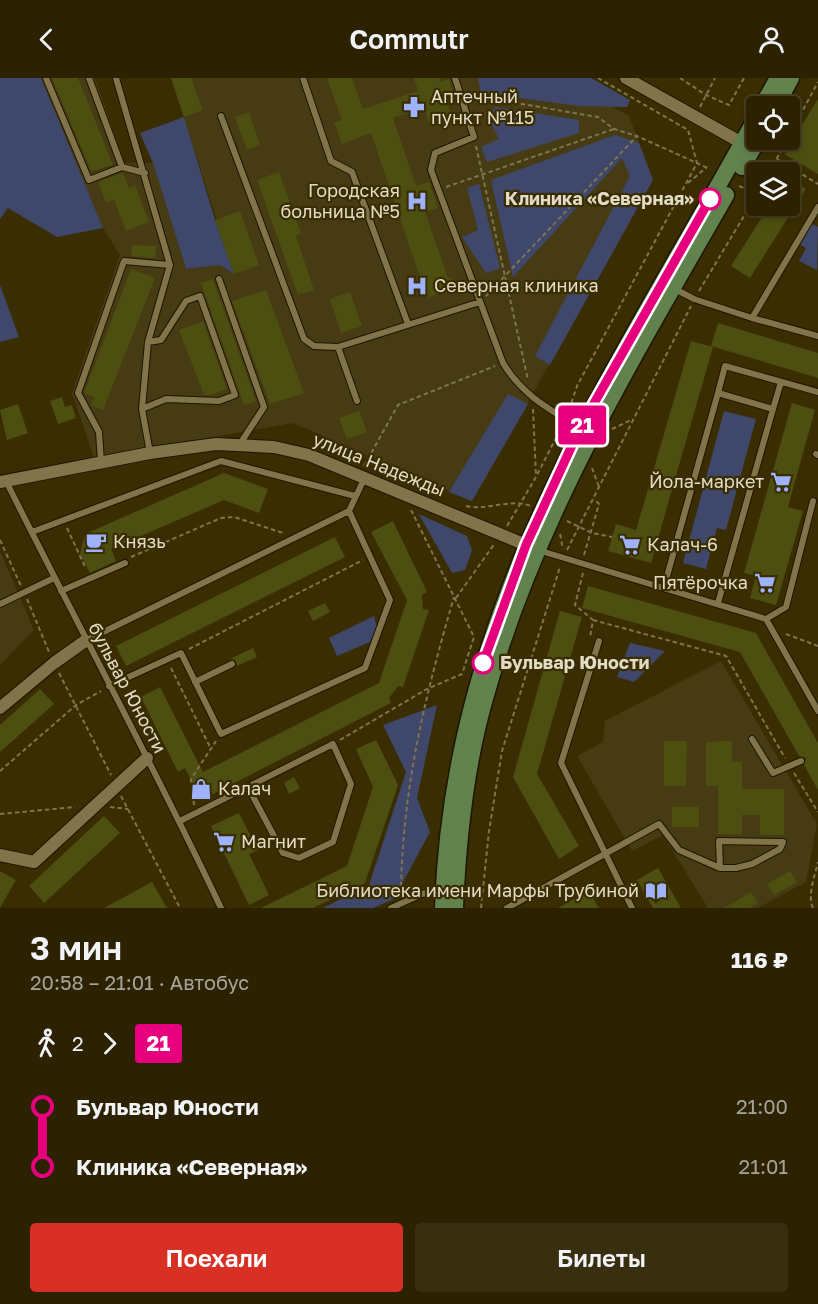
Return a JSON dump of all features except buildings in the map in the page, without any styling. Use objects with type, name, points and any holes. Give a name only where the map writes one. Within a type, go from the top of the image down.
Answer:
[{"type":"main road","points":[[768,96],[778,78]]},
{"type":"main road","points":[[781,96],[791,78]]},
{"type":"main road","points":[[442,908],[449,889],[455,778],[482,665],[580,428],[668,285],[747,150]]},
{"type":"main road","points":[[531,547],[668,285]]},
{"type":"main road","points":[[449,889],[454,908]]},
{"type":"street","points":[[626,78],[746,142]]},
{"type":"street","name":"улица Надежды","points":[[3,482],[150,453],[216,444],[274,447],[309,455],[531,547]]},
{"type":"street","points":[[0,708],[54,663],[86,641]]},
{"type":"street","points":[[0,855],[34,862],[147,758]]},
{"type":"lane","points":[[46,78],[89,180],[122,167],[145,173]]},
{"type":"lane","points":[[89,78],[122,167]]},
{"type":"lane","points":[[116,78],[170,265],[148,342],[142,409],[150,453]]},
{"type":"lane","points":[[303,78],[331,161],[352,172],[408,324]]},
{"type":"lane","points":[[455,78],[474,137],[435,153],[431,170],[438,190],[503,363],[514,383],[532,398],[580,428]]},
{"type":"lane","points":[[221,116],[298,330],[304,339],[314,346],[338,347],[480,302]]},
{"type":"lane","points":[[752,318],[818,207]]},
{"type":"lane","points":[[101,462],[99,432],[78,393],[81,382],[124,261],[170,265]]},
{"type":"lane","points":[[219,279],[264,406],[240,444]]},
{"type":"lane","points":[[668,285],[694,299],[818,336]]},
{"type":"lane","points":[[142,409],[165,399],[219,401],[235,395],[200,296],[186,301],[161,340],[148,342]]},
{"type":"lane","points":[[338,347],[357,401]]},
{"type":"lane","points":[[664,587],[725,366],[818,392]]},
{"type":"lane","points":[[718,603],[781,382]]},
{"type":"lane","points":[[718,393],[773,409]]},
{"type":"lane","points":[[32,532],[221,461],[355,496]]},
{"type":"lane","points":[[86,641],[349,511],[362,476]]},
{"type":"lane","name":"бульвар Юности","points":[[3,482],[32,532],[180,821],[221,908]]},
{"type":"lane","points":[[766,619],[786,607],[813,501]]},
{"type":"lane","points":[[109,686],[181,653],[221,734],[365,668],[390,600],[349,511]]},
{"type":"lane","points":[[531,547],[584,569],[664,587],[766,619],[818,711]]},
{"type":"lane","points":[[61,591],[125,563]]},
{"type":"lane","points":[[0,604],[54,578]]},
{"type":"lane","points":[[598,641],[561,763],[632,908]]},
{"type":"lane","points":[[195,682],[232,664]]},
{"type":"lane","points":[[752,739],[773,773],[801,761]]},
{"type":"lane","points":[[180,821],[333,744],[351,784],[333,842],[299,858],[283,853],[248,787]]},
{"type":"lane","points":[[507,908],[659,824],[679,850],[720,868],[735,868],[752,864],[780,849],[783,842],[719,841],[720,868]]},
{"type":"lane","points":[[391,908],[422,894],[449,889]]},
{"type":"path","points":[[568,413],[577,386],[697,163],[688,130],[598,78]]},
{"type":"path","points":[[680,78],[706,95],[729,105],[744,78]]},
{"type":"path","points":[[698,109],[715,78]]},
{"type":"path","points":[[800,116],[818,82]]},
{"type":"path","points":[[460,94],[598,117],[614,129],[637,136],[712,170]]},
{"type":"path","points":[[438,190],[614,129]]},
{"type":"path","points":[[480,302],[507,278],[637,136]]},
{"type":"path","points":[[474,137],[532,398],[536,477]]},
{"type":"path","points":[[775,162],[783,150]]},
{"type":"path","points":[[777,159],[818,184]]},
{"type":"path","points":[[686,185],[707,167]]},
{"type":"path","points":[[739,186],[746,189]]},
{"type":"path","points":[[698,292],[746,211]]},
{"type":"path","points":[[558,528],[565,555],[600,489],[631,420],[692,303]]},
{"type":"path","points":[[362,476],[398,405],[503,363]]},
{"type":"path","points":[[610,430],[631,420]]},
{"type":"path","points":[[507,526],[562,426]]},
{"type":"path","points":[[596,460],[591,470],[600,489]]},
{"type":"path","points":[[594,499],[599,504],[584,554],[584,569],[575,605],[593,620],[726,656],[818,812]]},
{"type":"path","points":[[522,502],[534,507]]},
{"type":"path","points":[[333,744],[427,689],[462,674],[474,637],[409,506]]},
{"type":"path","points":[[125,563],[134,554],[222,518],[234,517],[297,537]]},
{"type":"path","points":[[563,519],[592,533],[612,537]]},
{"type":"path","points":[[63,520],[90,578]]},
{"type":"path","points":[[401,894],[410,768],[427,689],[455,597],[498,539]]},
{"type":"path","points":[[0,540],[54,663],[180,908]]},
{"type":"path","points":[[181,653],[370,557]]},
{"type":"path","points":[[481,908],[489,831],[502,750],[561,564]]},
{"type":"path","points":[[593,620],[590,638],[598,641]]},
{"type":"path","points":[[772,629],[818,646]]},
{"type":"path","points":[[167,660],[211,749]]},
{"type":"path","points":[[0,771],[76,705],[109,686]]},
{"type":"path","points":[[195,813],[191,779],[221,734]]},
{"type":"path","points":[[0,814],[96,805],[128,809]]},
{"type":"path","points":[[813,908],[812,888],[818,862]]},
{"type":"shaded area","points":[[0,78],[41,78],[103,228],[57,237],[8,208],[0,219]]},
{"type":"shaded area","name":"Северная клиника","points":[[41,78],[95,78],[125,163],[153,163],[186,269],[220,265],[234,273],[171,78],[563,78],[629,116],[653,180],[472,501],[293,423],[94,458],[72,393],[120,255],[103,228]]},
{"type":"shaded area","points":[[478,78],[591,78],[630,100],[627,107],[579,106],[481,93]]},
{"type":"shaded area","points":[[495,107],[579,120],[579,133],[487,162],[481,147],[499,139],[489,120]]},
{"type":"shaded area","points":[[184,117],[234,274],[220,265],[186,269],[153,163],[140,133]]},
{"type":"shaded area","points":[[615,135],[639,143],[653,180],[550,365],[535,356],[630,176],[622,158],[513,277],[491,180]]},
{"type":"shaded area","points":[[479,184],[500,268],[486,273],[462,237],[478,230],[467,188]]},
{"type":"shaded area","points":[[808,222],[818,227],[817,270],[799,261],[806,248],[797,243]]},
{"type":"shaded area","points":[[0,285],[19,337],[0,342]]},
{"type":"shaded area","points":[[508,394],[528,404],[472,501],[449,492]]},
{"type":"shaded area","points":[[724,411],[756,419],[726,530],[717,528],[706,569],[683,563]]},
{"type":"shaded area","points":[[419,514],[467,536],[472,550],[465,570],[452,573]]},
{"type":"shaded area","points":[[0,551],[34,630],[0,665]]},
{"type":"shaded area","points":[[374,616],[377,628],[370,642],[337,656],[329,638]]},
{"type":"shaded area","points":[[630,643],[665,651],[634,682],[617,677]]},
{"type":"shaded area","points":[[721,661],[817,824],[806,882],[758,908],[708,908],[663,835],[632,851],[577,756],[603,742],[605,721]]},
{"type":"shaded area","points":[[437,705],[417,798],[430,832],[394,899],[373,908],[323,908],[369,885],[406,772],[383,725]]},
{"type":"bus line","name":"21","points":[[483,663],[526,545],[580,428],[710,199]]},
{"type":"place","name":"Аптечный пункт №115","points":[[414,107]]},
{"type":"place","name":"Клиника «Северная»","points":[[710,199]]},
{"type":"place","name":"Городская больница №5","points":[[417,201]]},
{"type":"place","name":"Северная клиника","points":[[417,286]]},
{"type":"place","name":"Йола-маркет","points":[[781,482]]},
{"type":"place","name":"Князь","points":[[96,542]]},
{"type":"place","name":"Калач-6","points":[[630,545]]},
{"type":"place","name":"Пятёрочка","points":[[765,583]]},
{"type":"place","name":"Бульвар Юности","points":[[483,663]]},
{"type":"place","name":"Калач","points":[[201,789]]},
{"type":"place","name":"Магнит","points":[[224,842]]},
{"type":"place","name":"Библиотека имени Марфы Трубиной","points":[[656,891]]}]
